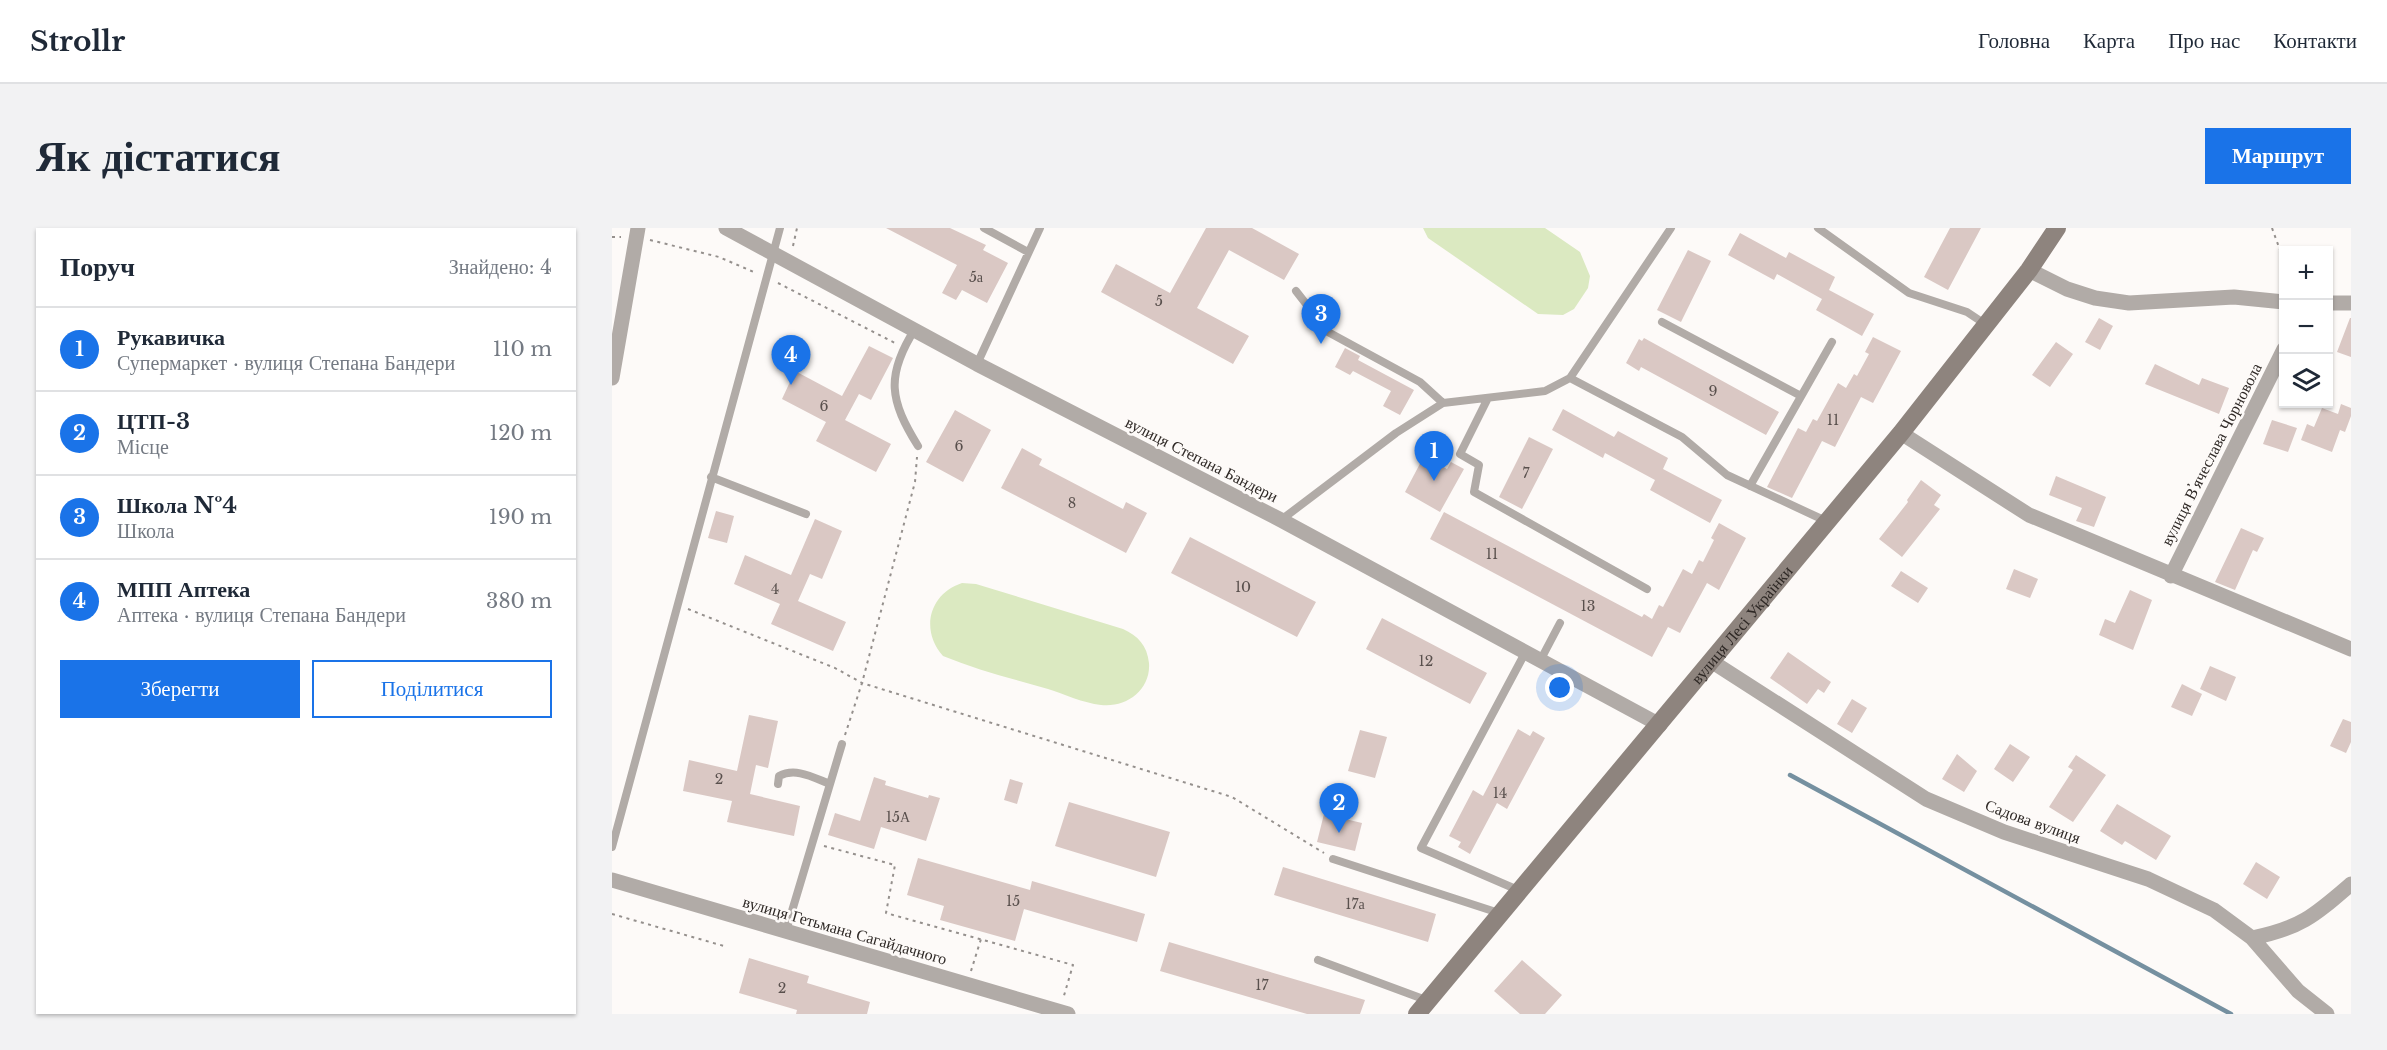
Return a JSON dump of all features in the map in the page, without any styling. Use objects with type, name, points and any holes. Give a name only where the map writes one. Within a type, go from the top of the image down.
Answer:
[{"type":"street","points":[[612,378],[638,228]]},
{"type":"street","name":"вулиця Степана Бандери","points":[[726,228],[789,260],[977,364],[1281,520],[1660,725]]},
{"type":"street","name":"вулиця Лесі Українки","points":[[1422,1007],[1714,663],[1826,521],[1906,436],[1986,325],[2030,270],[2057,228]]},
{"type":"street","points":[[2030,270],[2067,289],[2095,298],[2129,303],[2234,297],[2279,302]]},
{"type":"street","points":[[2333,303],[2351,303]]},
{"type":"street","name":"вулиця Вʼячеслава Чорновола","points":[[2170,576],[2281,354]]},
{"type":"street","points":[[1906,436],[2029,514],[2170,576],[2351,649]]},
{"type":"street","name":"Садова вулиця","points":[[1714,663],[1926,799],[2004,832],[2148,879],[2214,910],[2252,938],[2298,992],[2327,1014]]},
{"type":"street","name":"вулиця Гетьмана Сагайдачного","points":[[612,880],[1064,1013]]},
{"type":"street","points":[[2252,938],[2279,933],[2311,919],[2351,884]]},
{"type":"lane","points":[[612,847],[780,228]]},
{"type":"lane","points":[[984,228],[1028,252]]},
{"type":"lane","points":[[977,364],[1040,228]]},
{"type":"lane","points":[[1281,520],[1396,433],[1443,403],[1545,391],[1570,378],[1671,228]]},
{"type":"lane","points":[[1818,228],[1909,293],[1967,312],[1986,325]]},
{"type":"lane","points":[[1296,291],[1328,332],[1420,382],[1443,403]]},
{"type":"lane","points":[[1662,322],[1801,396]]},
{"type":"lane","points":[[915,329],[903,347],[895,374],[895,403],[918,446]]},
{"type":"lane","points":[[1750,486],[1832,342]]},
{"type":"lane","points":[[1570,378],[1682,437],[1727,475],[1826,521]]},
{"type":"lane","points":[[1488,398],[1460,454],[1479,465],[1474,492],[1647,589]]},
{"type":"lane","points":[[711,477],[806,514]]},
{"type":"lane","points":[[1540,661],[1560,623]]},
{"type":"lane","points":[[1520,891],[1421,848],[1525,652]]},
{"type":"lane","points":[[786,931],[842,744]]},
{"type":"lane","points":[[778,784],[779,776],[788,772],[802,773],[830,784]]},
{"type":"lane","points":[[1332,859],[1500,914]]},
{"type":"lane","points":[[1318,960],[1422,1007]]},
{"type":"path","points":[[789,260],[797,228]]},
{"type":"path","points":[[2272,228],[2279,249]]},
{"type":"path","points":[[842,744],[862,683],[915,482],[918,446]]},
{"type":"path","points":[[677,604],[835,668],[862,683],[1232,796],[1332,859]]},
{"type":"path","points":[[812,843],[895,865],[886,913],[1073,966],[1064,1013]]},
{"type":"path","points":[[612,914],[724,946]]},
{"type":"path","points":[[967,984],[981,939]]},
{"type":"green space","points":[[1423,228],[1545,228],[1580,252],[1590,276],[1588,288],[1574,309],[1563,315],[1538,314],[1428,238]]},
{"type":"green space","points":[[962,583],[976,584],[1123,629],[1137,638],[1146,651],[1149,673],[1146,681],[1141,689],[1128,700],[1119,704],[1101,705],[982,670],[943,656],[932,635],[931,614],[942,595]]},
{"type":"building","points":[[886,228],[950,228],[986,245],[983,250],[1008,263],[987,303],[962,290],[956,300],[942,293],[957,265]]},
{"type":"building","points":[[1206,228],[1252,228],[1299,254],[1284,280],[1229,250],[1197,308],[1249,336],[1233,364],[1101,292],[1116,264],[1170,293]]},
{"type":"building","points":[[1950,228],[1981,228],[1948,290],[1924,277]]},
{"type":"building","points":[[1740,233],[1786,258],[1789,252],[1835,277],[1829,290],[1874,314],[1862,336],[1816,310],[1822,299],[1777,274],[1774,280],[1728,255]]},
{"type":"building","points":[[1688,250],[1711,261],[1681,322],[1657,310]]},
{"type":"building","points":[[2099,318],[2113,326],[2100,350],[2085,342]]},
{"type":"building","points":[[2351,318],[2351,357],[2337,352]]},
{"type":"building","points":[[1873,337],[1901,351],[1873,403],[1861,397],[1835,447],[1822,441],[1792,498],[1767,487],[1798,428],[1806,432],[1813,419],[1817,421],[1838,383],[1846,388],[1854,374],[1857,376],[1869,354],[1865,352]]},
{"type":"building","points":[[1644,338],[1779,412],[1766,435],[1641,367],[1639,371],[1626,363],[1639,339],[1642,341]]},
{"type":"building","points":[[2056,342],[2073,354],[2050,387],[2032,375]]},
{"type":"building","points":[[869,346],[893,358],[871,400],[859,394],[845,420],[891,444],[876,472],[816,441],[826,422],[782,399],[795,371],[842,396]]},
{"type":"building","points":[[1345,348],[1360,356],[1358,360],[1414,390],[1400,415],[1383,406],[1391,391],[1353,371],[1350,375],[1335,367]]},
{"type":"building","points":[[2155,364],[2199,385],[2202,378],[2229,388],[2219,414],[2145,384]]},
{"type":"building","points":[[2341,404],[2351,408],[2351,416],[2345,432],[2340,430],[2332,452],[2301,440],[2307,424],[2314,427],[2322,408],[2338,414]]},
{"type":"building","points":[[1563,409],[1614,437],[1618,431],[1668,458],[1663,469],[1722,500],[1710,523],[1650,490],[1655,480],[1605,453],[1603,458],[1552,430]]},
{"type":"building","points":[[955,410],[991,430],[963,482],[926,462]]},
{"type":"building","points":[[2272,420],[2297,428],[2288,452],[2263,444]]},
{"type":"building","points":[[1529,437],[1553,449],[1522,509],[1499,497]]},
{"type":"building","points":[[1022,448],[1042,459],[1039,465],[1123,509],[1126,502],[1147,513],[1126,553],[1001,488]]},
{"type":"building","points":[[1424,456],[1447,469],[1451,462],[1464,469],[1440,512],[1405,492]]},
{"type":"building","points":[[2056,476],[2106,497],[2094,527],[2076,521],[2082,508],[2049,495]]},
{"type":"building","points":[[1921,480],[1941,495],[1934,505],[1940,509],[1902,557],[1879,539],[1908,502],[1907,500]]},
{"type":"building","points":[[716,511],[734,516],[727,543],[708,538]]},
{"type":"building","points":[[1444,512],[1642,617],[1644,614],[1652,619],[1659,605],[1663,607],[1683,569],[1692,574],[1699,560],[1703,562],[1714,540],[1711,538],[1719,523],[1746,538],[1719,590],[1707,583],[1680,633],[1668,627],[1652,657],[1430,539]]},
{"type":"building","points":[[815,519],[842,531],[822,579],[810,574],[798,601],[846,622],[833,651],[771,624],[780,604],[734,584],[745,555],[791,575]]},
{"type":"building","points":[[2241,528],[2264,538],[2257,552],[2253,550],[2235,590],[2215,582]]},
{"type":"building","points":[[1190,537],[1316,602],[1297,637],[1171,573]]},
{"type":"building","points":[[2014,569],[2038,579],[2030,598],[2006,589]]},
{"type":"building","points":[[1901,571],[1928,588],[1918,603],[1891,586]]},
{"type":"building","points":[[2130,590],[2152,600],[2133,650],[2099,635],[2105,619],[2115,623]]},
{"type":"building","points":[[1382,618],[1487,673],[1470,704],[1366,649]]},
{"type":"building","points":[[1788,652],[1831,682],[1824,693],[1818,689],[1807,704],[1770,678]]},
{"type":"building","points":[[2210,666],[2236,677],[2226,701],[2200,689]]},
{"type":"building","points":[[2182,684],[2202,694],[2192,716],[2171,707]]},
{"type":"building","points":[[1852,699],[1867,708],[1852,733],[1837,724]]},
{"type":"building","points":[[749,715],[778,721],[768,768],[756,765],[750,794],[800,806],[794,836],[727,822],[732,801],[683,791],[689,760],[737,771]]},
{"type":"building","points":[[2343,719],[2351,722],[2351,742],[2346,753],[2330,746]]},
{"type":"building","points":[[1518,729],[1530,736],[1533,731],[1545,738],[1507,809],[1497,803],[1470,854],[1458,847],[1461,842],[1449,836],[1473,790],[1483,796]]},
{"type":"building","points":[[1360,730],[1387,737],[1375,778],[1348,771]]},
{"type":"building","points":[[2010,744],[2030,757],[2013,782],[1994,769]]},
{"type":"building","points":[[1957,754],[1977,771],[1964,792],[1942,779]]},
{"type":"building","points":[[2076,755],[2106,775],[2073,822],[2049,807],[2073,770],[2068,767]]},
{"type":"building","points":[[874,777],[886,781],[885,785],[928,798],[929,795],[940,798],[926,841],[881,827],[874,849],[828,835],[835,813],[860,821]]},
{"type":"building","points":[[1010,779],[1023,783],[1017,804],[1004,800]]},
{"type":"building","points":[[1069,802],[1170,832],[1156,877],[1055,846]]},
{"type":"building","points":[[2117,804],[2171,836],[2156,860],[2125,841],[2122,845],[2100,831]]},
{"type":"building","points":[[1324,814],[1362,823],[1355,851],[1317,842]]},
{"type":"building","points":[[918,858],[1030,890],[1032,881],[1145,914],[1137,942],[1024,909],[1015,941],[940,920],[944,906],[907,895]]},
{"type":"building","points":[[2256,862],[2280,877],[2267,899],[2243,884]]},
{"type":"building","points":[[1283,867],[1436,914],[1428,942],[1274,895]]},
{"type":"building","points":[[1169,942],[1365,1000],[1360,1014],[1307,1014],[1160,971]]},
{"type":"building","points":[[749,958],[809,976],[807,983],[870,1002],[867,1014],[796,1014],[797,1010],[739,993]]},
{"type":"building","points":[[1522,960],[1562,995],[1545,1014],[1520,1014],[1494,991]]},
{"type":"waterway","points":[[1790,775],[2231,1014]]},
{"type":"place","name":"Школа №4","points":[[1321,344]]},
{"type":"place","name":"МПП Аптека","points":[[791,385]]},
{"type":"place","name":"Рукавичка","points":[[1434,481]]},
{"type":"place","name":"ЦТП-3","points":[[1339,833]]}]
